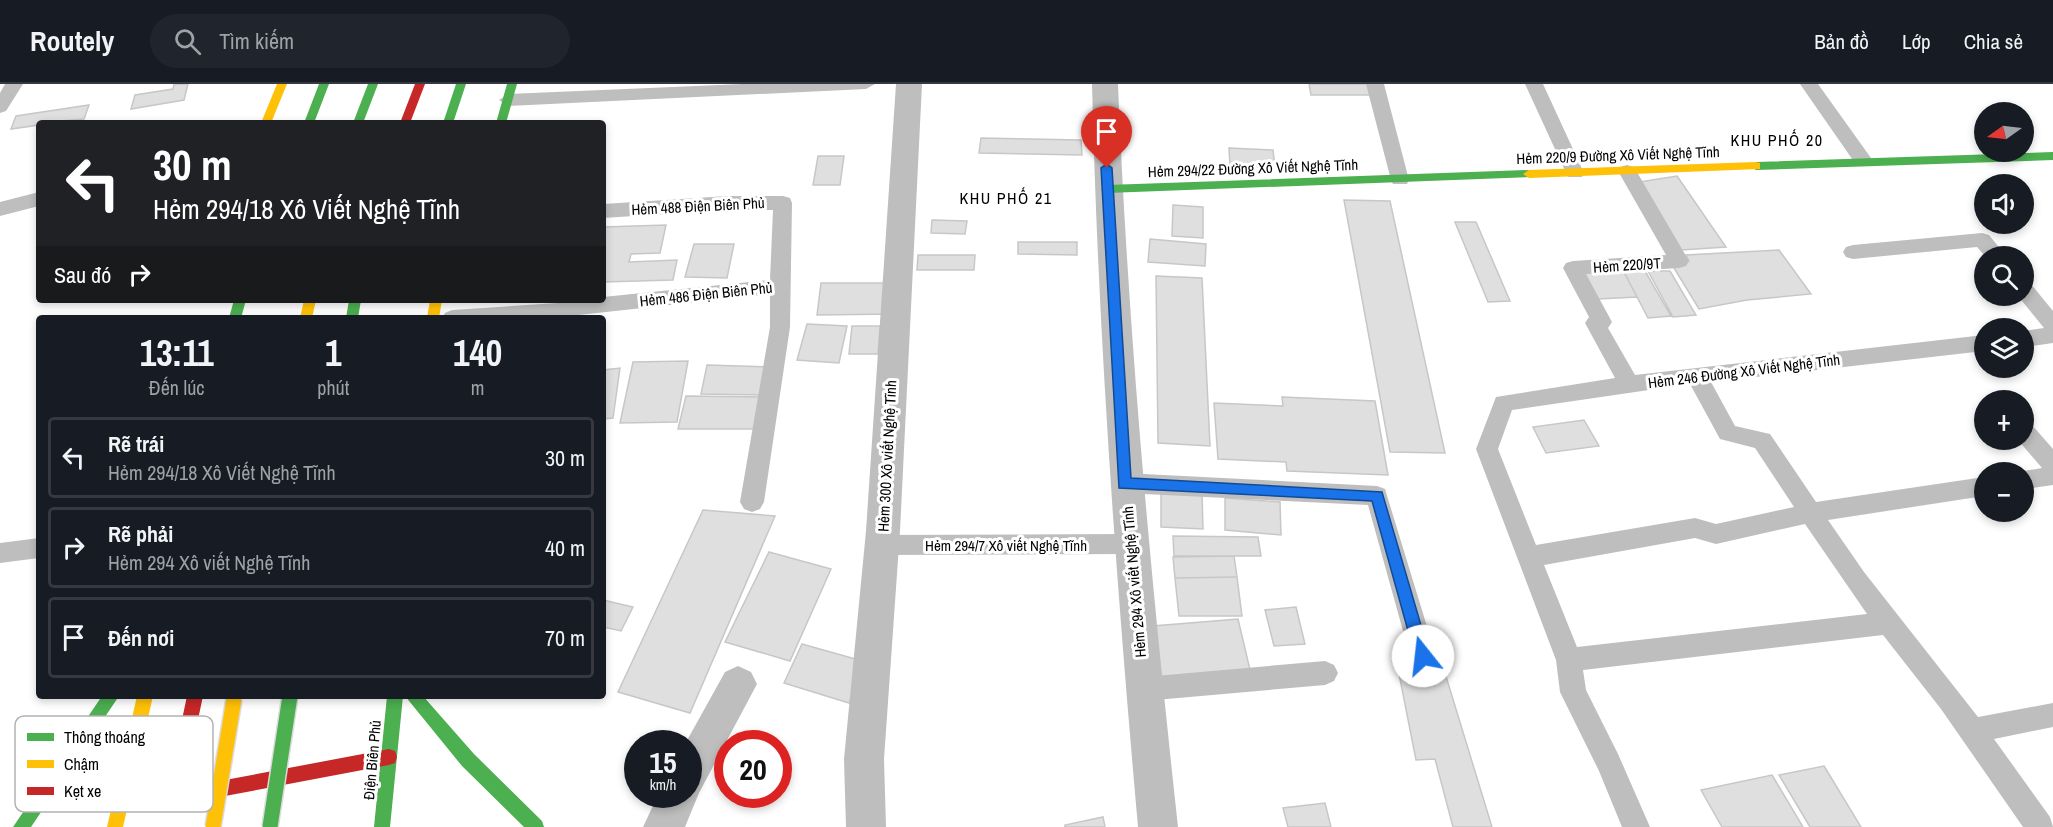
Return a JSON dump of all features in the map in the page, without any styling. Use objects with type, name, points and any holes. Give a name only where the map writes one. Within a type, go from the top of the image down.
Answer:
[{"type":"main road","points":[[267,120],[282,84]]},
{"type":"main road","points":[[310,120],[324,84]]},
{"type":"main road","points":[[359,120],[373,84]]},
{"type":"main road","points":[[406,120],[420,84]]},
{"type":"main road","points":[[449,120],[461,84]]},
{"type":"main road","points":[[502,120],[510,92]]},
{"type":"main road","name":"Hẻm 220/9 Đường Xô Viết Nghệ Tĩnh","points":[[1400,180],[2053,156]]},
{"type":"main road","name":"Hẻm 294/22 Đường Xô Viết Nghệ Tĩnh","points":[[1107,189],[1400,180]]},
{"type":"main road","points":[[97,716],[109,699]]},
{"type":"main road","points":[[140,716],[143,699]]},
{"type":"main road","points":[[191,716],[194,699]]},
{"type":"main road","points":[[213,827],[234,699]]},
{"type":"main road","points":[[270,827],[290,699]]},
{"type":"main road","name":"Điện Biên Phủ","points":[[382,827],[394,699]]},
{"type":"main road","points":[[417,699],[468,760],[536,827]]},
{"type":"main road","points":[[213,788],[241,786],[389,757]]},
{"type":"main road","points":[[21,827],[31,812]]},
{"type":"main road","points":[[115,827],[118,812]]},
{"type":"street","name":"Hẻm 300 Xô viết Nghệ Tĩnh","points":[[866,827],[864,759],[882,545],[909,84]]},
{"type":"street","name":"Hẻm 294 Xô viết Nghệ Tĩnh","points":[[1105,84],[1107,189],[1124,483],[1158,827]]},
{"type":"street","points":[[702,752],[738,684]]},
{"type":"street","points":[[663,827],[673,808]]},
{"type":"lane","points":[[0,107],[14,84]]},
{"type":"lane","points":[[510,92],[866,84]]},
{"type":"lane","points":[[1375,84],[1400,180]]},
{"type":"lane","points":[[1534,84],[1575,173]]},
{"type":"lane","points":[[1809,84],[1864,162]]},
{"type":"lane","name":"Hẻm 220/9T","points":[[1628,171],[1679,261],[1573,268],[1602,322],[1595,323],[1629,384]]},
{"type":"lane","points":[[0,210],[36,200]]},
{"type":"lane","name":"Hẻm 488 Điện Biên Phủ","points":[[606,211],[728,203],[783,203],[780,286]]},
{"type":"lane","points":[[1853,252],[1982,240],[1987,246]]},
{"type":"lane","name":"Hẻm 486 Điện Biên Phủ","points":[[492,315],[780,286],[780,327],[752,502]]},
{"type":"lane","points":[[2034,301],[2053,325]]},
{"type":"lane","points":[[2034,338],[2053,335]]},
{"type":"lane","name":"Hẻm 246 Đường Xô Viết Nghệ Tĩnh","points":[[1528,557],[1487,449],[1504,403],[1696,375],[1974,344]]},
{"type":"lane","points":[[1696,375],[1728,433],[1762,440],[1855,580],[1973,731],[2040,827]]},
{"type":"lane","points":[[2034,443],[2053,465]]},
{"type":"lane","points":[[2034,479],[2053,476]]},
{"type":"lane","points":[[1124,483],[1377,496],[1423,656]]},
{"type":"lane","points":[[1636,827],[1609,764],[1573,692],[1569,660],[1528,557],[1695,528],[1716,534],[1811,513],[1974,488]]},
{"type":"lane","name":"Hẻm 294/7 Xô viết Nghệ Tĩnh","points":[[882,545],[1130,544]]},
{"type":"lane","points":[[0,553],[36,548]]},
{"type":"lane","points":[[1569,660],[1889,623]]},
{"type":"lane","points":[[1144,689],[1325,673]]},
{"type":"lane","points":[[1973,731],[2053,716]]},
{"type":"building","points":[[174,84],[188,84],[184,100],[131,109],[135,95],[173,89]]},
{"type":"building","points":[[1309,84],[1374,84],[1377,95],[1311,95]]},
{"type":"building","points":[[89,105],[84,119],[36,120],[36,125],[11,129],[16,116]]},
{"type":"building","points":[[981,138],[1081,140],[1082,155],[979,153]]},
{"type":"building","points":[[1229,148],[1273,150],[1275,167],[1230,166]]},
{"type":"building","points":[[818,156],[844,156],[840,185],[813,185]]},
{"type":"building","points":[[1677,176],[1726,247],[1681,250],[1639,182]]},
{"type":"building","points":[[1344,200],[1390,201],[1445,453],[1390,452]]},
{"type":"building","points":[[1173,205],[1203,207],[1203,238],[1172,236]]},
{"type":"building","points":[[932,220],[967,221],[965,234],[931,233]]},
{"type":"building","points":[[1455,222],[1476,222],[1510,301],[1488,302]]},
{"type":"building","points":[[666,225],[660,253],[631,254],[629,262],[677,260],[673,280],[606,282],[606,227]]},
{"type":"building","points":[[1150,239],[1206,244],[1205,266],[1148,262]]},
{"type":"building","points":[[1018,242],[1077,242],[1077,255],[1018,254]]},
{"type":"building","points":[[694,244],[734,244],[727,278],[685,277]]},
{"type":"building","points":[[1779,250],[1811,294],[1747,300],[1699,309],[1671,263],[1689,261],[1686,255]]},
{"type":"building","points":[[918,255],[975,255],[974,270],[917,270]]},
{"type":"building","points":[[1582,269],[1624,272],[1637,297],[1598,299]]},
{"type":"building","points":[[1645,271],[1671,316],[1648,318],[1624,272]]},
{"type":"building","points":[[1648,271],[1670,271],[1696,315],[1673,317]]},
{"type":"building","points":[[1156,276],[1202,278],[1210,446],[1158,443]]},
{"type":"building","points":[[821,283],[896,283],[894,314],[817,315]]},
{"type":"building","points":[[807,324],[847,326],[839,363],[797,360]]},
{"type":"building","points":[[852,326],[880,326],[878,354],[849,354]]},
{"type":"building","points":[[688,361],[677,422],[620,423],[633,362]]},
{"type":"building","points":[[707,365],[771,367],[765,395],[701,394]]},
{"type":"building","points":[[620,368],[613,418],[606,419],[606,370]]},
{"type":"building","points":[[686,396],[766,397],[759,429],[678,429]]},
{"type":"building","points":[[1282,397],[1375,401],[1388,475],[1287,471],[1286,462],[1218,459],[1214,403],[1283,406]]},
{"type":"building","points":[[1584,420],[1599,446],[1546,453],[1533,427]]},
{"type":"building","points":[[1161,490],[1202,493],[1203,529],[1161,527]]},
{"type":"building","points":[[1225,498],[1280,502],[1281,535],[1225,530]]},
{"type":"building","points":[[703,510],[775,516],[690,713],[618,692]]},
{"type":"building","points":[[1173,536],[1258,537],[1261,556],[1174,556]]},
{"type":"building","points":[[769,552],[831,569],[790,661],[725,642]]},
{"type":"building","points":[[1234,556],[1237,577],[1175,578],[1173,557]]},
{"type":"building","points":[[1237,577],[1242,616],[1179,616],[1175,578]]},
{"type":"building","points":[[606,601],[633,607],[621,631],[606,628]]},
{"type":"building","points":[[1296,607],[1305,644],[1274,646],[1265,610]]},
{"type":"building","points":[[1238,619],[1251,674],[1162,682],[1153,626]]},
{"type":"building","points":[[802,644],[866,662],[849,703],[784,683]]},
{"type":"building","points":[[1441,660],[1492,827],[1453,827],[1435,759],[1416,760],[1398,669],[1420,666],[1419,661]]},
{"type":"building","points":[[1824,766],[1861,827],[1810,827],[1779,775]]},
{"type":"building","points":[[1772,775],[1803,827],[1722,827],[1701,790]]},
{"type":"building","points":[[1325,803],[1331,827],[1288,827],[1283,808]]},
{"type":"building","points":[[1103,817],[1105,827],[1065,827],[1065,825]]},
{"type":"traffic: fast","points":[[310,120],[324,84]]},
{"type":"traffic: fast","points":[[359,120],[373,84]]},
{"type":"traffic: fast","points":[[449,120],[461,84]]},
{"type":"traffic: fast","points":[[502,120],[512,84]]},
{"type":"traffic: fast","points":[[1756,166],[2053,156]]},
{"type":"traffic: fast","points":[[1107,189],[1529,174]]},
{"type":"traffic: fast","points":[[236,315],[239,303]]},
{"type":"traffic: fast","points":[[352,315],[354,303]]},
{"type":"traffic: fast","points":[[97,716],[109,699]]},
{"type":"traffic: fast","points":[[270,827],[290,699]]},
{"type":"traffic: fast","points":[[382,827],[395,699]]},
{"type":"traffic: fast","points":[[416,699],[468,760],[536,827]]},
{"type":"traffic: fast","points":[[21,827],[31,812]]},
{"type":"traffic: slow","points":[[267,120],[282,84]]},
{"type":"traffic: slow","points":[[1529,174],[1756,166]]},
{"type":"traffic: slow","points":[[307,315],[309,303]]},
{"type":"traffic: slow","points":[[434,315],[436,303]]},
{"type":"traffic: slow","points":[[140,716],[144,699]]},
{"type":"traffic: slow","points":[[213,827],[234,699]]},
{"type":"traffic: slow","points":[[115,827],[118,812]]},
{"type":"traffic: jam","points":[[406,120],[420,84]]},
{"type":"traffic: jam","points":[[191,716],[194,699]]},
{"type":"traffic: jam","points":[[213,789],[389,757]]},
{"type":"district","name":"KHU PHỐ 20","points":[[1777,140]]},
{"type":"district","name":"KHU PHỐ 21","points":[[1006,198]]},
{"type":"route","points":[[1107,168],[1124,483],[1377,496],[1423,656]]}]
